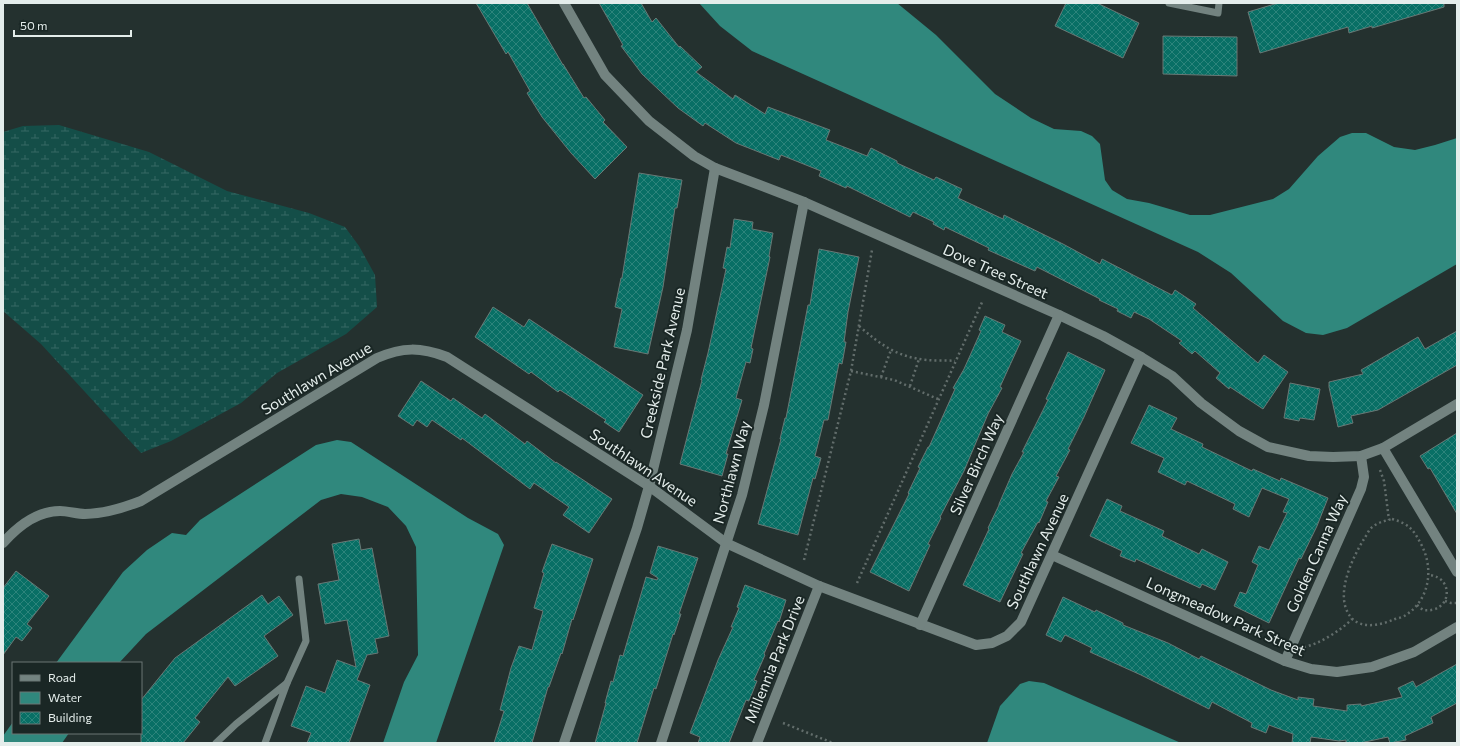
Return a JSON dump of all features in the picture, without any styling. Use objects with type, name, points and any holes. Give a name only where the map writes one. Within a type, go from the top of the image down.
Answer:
[{"type":"street","name":"Dove Tree Street","points":[[564,3],[605,75],[649,121],[694,156],[715,168],[804,202],[1103,336],[1172,376],[1201,403],[1239,431],[1268,447],[1309,456],[1361,456],[1383,448],[1457,404]]},
{"type":"street","name":"Creekside Park Avenue","points":[[564,743],[637,528],[649,486],[687,330],[715,168]]},
{"type":"street","name":"Northlawn Way","points":[[661,743],[742,495],[764,405],[804,202]]},
{"type":"street","name":"Silver Birch Way","points":[[920,625],[1058,315]]},
{"type":"street","name":"Southlawn Avenue","points":[[3,543],[16,529],[33,518],[47,512],[62,511],[84,514],[102,513],[123,508],[142,501],[377,358],[393,351],[412,349],[432,351],[447,357],[649,486],[726,543],[819,586],[920,625],[976,645],[992,643],[1007,636],[1021,622],[1141,357]]},
{"type":"street","points":[[1383,448],[1457,572]]},
{"type":"street","name":"Golden Canna Way","points":[[1285,661],[1362,489],[1364,477],[1361,456]]},
{"type":"street","name":"Longmeadow Park Street","points":[[1052,555],[1285,661],[1311,669],[1337,672],[1372,667],[1414,652],[1457,627]]},
{"type":"street","name":"Millennia Park Drive","points":[[757,743],[819,586]]},
{"type":"lane","points":[[1169,3],[1218,12],[1219,3]]},
{"type":"lane","points":[[265,743],[287,683],[306,640],[299,578]]},
{"type":"lane","points":[[216,743],[236,724],[287,683]]},
{"type":"path","points":[[804,560],[851,371],[872,250]]},
{"type":"path","points":[[857,583],[983,300]]},
{"type":"path","points":[[859,326],[881,344],[901,355],[920,359],[955,361]]},
{"type":"path","points":[[881,378],[891,350]]},
{"type":"path","points":[[910,386],[920,359]]},
{"type":"path","points":[[851,371],[910,386],[938,399]]},
{"type":"path","points":[[1380,470],[1384,481],[1389,520]]},
{"type":"path","points":[[1392,520],[1404,523],[1412,529],[1426,555],[1429,576],[1427,587],[1417,605],[1406,615],[1385,623],[1371,626],[1360,624],[1352,619],[1345,608],[1343,598],[1350,565],[1370,529],[1382,522],[1392,520]]},
{"type":"path","points":[[1417,605],[1423,610],[1433,610],[1439,608],[1445,600],[1446,588],[1443,582],[1436,576],[1429,576]]},
{"type":"path","points":[[1445,600],[1451,603],[1457,603]]},
{"type":"path","points":[[1302,647],[1309,646],[1333,634],[1352,619]]},
{"type":"path","points":[[783,723],[833,743]]},
{"type":"green space","points":[[59,125],[149,152],[227,191],[309,213],[345,227],[359,246],[375,275],[377,307],[346,334],[277,373],[241,403],[171,441],[141,453],[41,344],[3,311],[3,132],[23,126]]},
{"type":"water","points":[[699,3],[897,3],[936,35],[995,94],[1031,118],[1054,129],[1081,131],[1092,136],[1100,144],[1105,180],[1112,190],[1127,199],[1149,203],[1190,215],[1210,215],[1273,199],[1289,189],[1318,156],[1340,137],[1352,133],[1366,133],[1394,147],[1415,150],[1457,138],[1457,264],[1347,328],[1323,335],[1306,333],[1283,321],[1231,273],[1198,252],[752,51],[720,26]]},
{"type":"water","points":[[337,440],[351,442],[468,518],[498,534],[504,545],[436,743],[383,743],[404,682],[418,655],[416,547],[406,526],[388,507],[362,497],[341,494],[321,500],[146,634],[120,662],[57,662],[123,572],[147,550],[172,533],[186,535],[200,520],[316,445]]},
{"type":"water","points":[[1029,681],[1044,683],[1181,743],[987,743],[1000,706],[1020,684]]},
{"type":"water","points":[[12,723],[12,734],[68,734],[62,743],[3,743],[3,736]]},
{"type":"building","points":[[476,3],[527,3],[584,98],[586,97],[605,120],[603,122],[627,147],[595,179],[571,153],[542,117],[527,93],[530,91],[508,52],[506,54]]},
{"type":"building","points":[[599,3],[641,3],[652,22],[656,18],[679,47],[680,46],[702,67],[696,72],[733,99],[735,95],[765,114],[768,107],[830,130],[826,140],[867,156],[871,148],[897,161],[897,163],[934,180],[936,177],[962,189],[958,198],[1003,219],[1004,215],[1100,264],[1102,259],[1172,295],[1175,290],[1196,304],[1193,308],[1258,363],[1264,355],[1288,372],[1263,409],[1230,387],[1229,389],[1216,378],[1220,373],[1195,351],[1192,354],[1179,343],[1182,341],[1149,319],[1134,312],[1131,318],[1117,311],[1118,309],[1099,300],[1100,299],[1037,267],[1035,271],[988,250],[989,248],[945,227],[944,230],[933,224],[934,222],[913,212],[910,217],[847,186],[846,188],[819,176],[821,171],[781,155],[779,160],[736,143],[705,123],[703,126],[678,108],[642,74],[621,46],[623,45]]},
{"type":"building","points":[[1066,3],[1097,3],[1139,23],[1123,58],[1055,26]]},
{"type":"building","points":[[1278,3],[1444,3],[1444,7],[1372,28],[1372,26],[1349,33],[1348,27],[1260,53],[1248,12]]},
{"type":"building","points":[[1163,36],[1237,37],[1237,76],[1163,74]]},
{"type":"building","points":[[639,173],[682,180],[677,208],[675,208],[663,287],[648,354],[614,347],[622,309],[615,307],[622,278]]},
{"type":"building","points":[[734,219],[753,222],[752,229],[773,233],[770,257],[751,348],[753,349],[750,363],[746,362],[736,398],[742,400],[726,454],[728,454],[722,476],[680,464],[708,353],[726,269],[723,268],[727,247],[730,248]]},
{"type":"building","points":[[819,249],[859,257],[848,312],[844,342],[846,342],[842,364],[839,363],[828,420],[824,420],[815,456],[821,458],[815,479],[813,478],[798,535],[758,524],[786,418],[808,305],[810,305]]},
{"type":"building","points":[[493,307],[524,327],[529,319],[643,395],[619,432],[604,422],[606,420],[560,390],[558,392],[531,372],[529,374],[475,337]]},
{"type":"building","points":[[985,316],[1005,325],[1002,332],[1021,341],[1000,387],[1002,388],[988,414],[964,471],[940,517],[941,518],[928,544],[930,545],[909,591],[870,572],[909,494],[908,493],[920,468],[918,467],[929,447],[955,389],[953,388],[964,369],[981,331],[979,330]]},
{"type":"building","points":[[1457,331],[1457,365],[1378,410],[1351,416],[1353,423],[1338,427],[1329,382],[1363,374],[1361,370],[1418,337],[1425,349]]},
{"type":"building","points":[[1068,352],[1105,370],[1068,449],[1070,450],[1056,476],[1059,477],[1046,501],[1048,502],[1039,523],[1038,522],[1021,553],[1023,554],[1000,602],[963,585],[1012,474],[1024,452],[1022,452],[1048,400],[1046,399]]},
{"type":"building","points":[[421,381],[451,401],[453,398],[482,418],[485,414],[525,444],[527,441],[556,463],[612,499],[589,533],[563,515],[569,507],[534,483],[530,489],[462,438],[461,440],[432,420],[427,427],[417,420],[413,426],[398,416]]},
{"type":"building","points":[[1290,383],[1320,389],[1314,420],[1300,418],[1299,421],[1284,418]]},
{"type":"building","points":[[1149,405],[1177,418],[1171,429],[1203,444],[1202,447],[1252,471],[1253,469],[1280,481],[1281,478],[1328,498],[1317,526],[1301,559],[1299,558],[1269,623],[1234,606],[1240,592],[1246,594],[1258,565],[1252,562],[1259,546],[1269,550],[1287,513],[1283,512],[1289,499],[1262,488],[1249,517],[1233,509],[1235,504],[1187,481],[1185,485],[1158,472],[1164,458],[1131,443]]},
{"type":"building","points":[[1457,433],[1457,514],[1430,468],[1428,469],[1420,456]]},
{"type":"building","points":[[1107,499],[1122,506],[1120,511],[1164,531],[1162,536],[1199,554],[1202,549],[1228,562],[1215,590],[1202,584],[1200,588],[1136,559],[1135,562],[1120,556],[1122,551],[1090,536]]},
{"type":"building","points":[[359,539],[361,550],[372,548],[389,636],[375,639],[378,653],[367,655],[357,680],[370,685],[349,743],[307,743],[311,733],[291,726],[306,686],[325,693],[337,660],[356,667],[347,620],[325,624],[318,584],[339,580],[332,544]]},
{"type":"building","points":[[552,544],[593,559],[573,620],[572,619],[562,654],[561,653],[548,687],[532,743],[494,743],[504,711],[500,710],[511,668],[519,646],[532,650],[543,611],[534,608],[544,573],[542,572]]},
{"type":"building","points":[[658,546],[698,558],[679,614],[681,614],[674,635],[673,634],[656,689],[654,688],[637,743],[595,743],[611,681],[613,682],[620,655],[623,656],[646,577],[657,580],[658,578],[650,573]]},
{"type":"building","points":[[16,571],[49,596],[27,624],[32,628],[22,641],[16,637],[3,655],[3,588]]},
{"type":"building","points":[[745,585],[786,600],[779,622],[778,621],[754,680],[757,681],[749,701],[746,700],[729,743],[698,743],[700,737],[690,733],[718,660],[733,627],[731,627],[739,608],[737,607]]},
{"type":"building","points":[[262,595],[268,604],[279,596],[293,615],[264,636],[278,656],[235,686],[228,677],[195,718],[200,722],[183,743],[141,743],[142,699],[175,658]]},
{"type":"building","points":[[1063,597],[1095,612],[1096,610],[1123,623],[1123,625],[1168,643],[1199,659],[1201,656],[1271,690],[1298,700],[1298,697],[1314,699],[1313,706],[1347,711],[1347,705],[1361,704],[1361,706],[1402,697],[1398,688],[1413,681],[1416,687],[1457,664],[1457,703],[1431,717],[1433,723],[1405,736],[1406,740],[1390,743],[1388,737],[1360,743],[1346,743],[1346,740],[1339,741],[1311,737],[1310,743],[1292,743],[1293,734],[1269,725],[1266,733],[1251,727],[1252,723],[1212,702],[1209,709],[1141,675],[1090,652],[1092,648],[1065,635],[1061,642],[1046,635]]}]
